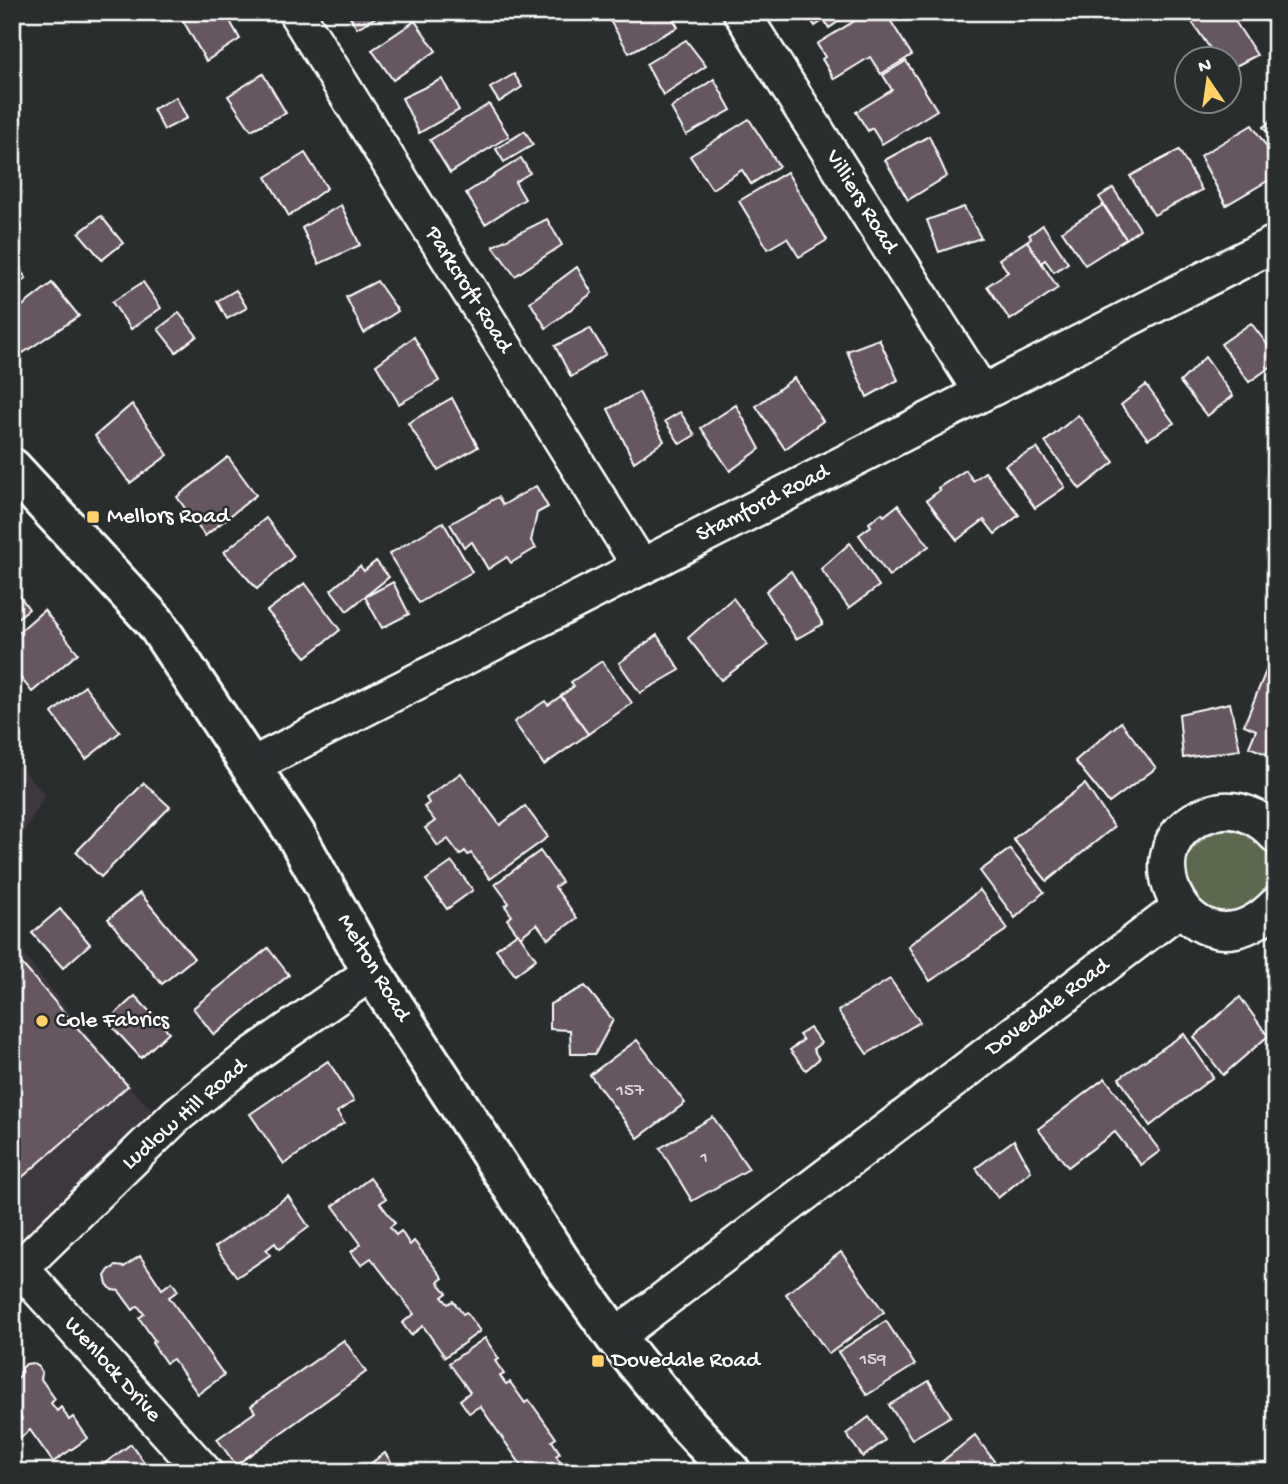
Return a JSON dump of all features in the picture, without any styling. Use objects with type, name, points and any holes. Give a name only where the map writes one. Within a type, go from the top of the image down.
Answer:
[{"type":"main road","name":"Melton Road","points":[[12,468],[155,622],[296,835],[372,972],[561,1262],[615,1337],[686,1423],[731,1472]]},
{"type":"street","name":"Parkcroft Road","points":[[296,12],[640,567]]},
{"type":"street","name":"Villiers Road","points":[[741,12],[982,393]]},
{"type":"street","name":"Stamford Road","points":[[251,766],[1276,243]]},
{"type":"street","points":[[1272,919],[1229,930],[1211,928],[1194,920],[1180,908],[1171,891],[1167,873],[1169,855],[1177,837],[1190,823],[1206,814],[1225,810],[1244,813],[1261,821],[1276,835]]},
{"type":"street","name":"Dovedale Road","points":[[615,1337],[1180,908]]},
{"type":"street","name":"Ludlow Hill Road","points":[[17,1273],[177,1115],[250,1057],[372,972]]},
{"type":"street","name":"Wenlock Drive","points":[[17,1273],[204,1472]]},
{"type":"shaded area","points":[[12,758],[45,795],[12,853]]},
{"type":"shaded area","points":[[12,940],[128,1086],[163,1121],[12,1251]]},
{"type":"green space","points":[[1225,829],[1247,835],[1263,848],[1271,866],[1271,877],[1263,899],[1257,905],[1246,910],[1217,915],[1193,898],[1185,874],[1185,864],[1199,842]]},
{"type":"building","points":[[192,12],[225,12],[240,39],[206,61],[181,17]]},
{"type":"building","points":[[347,12],[385,12],[357,28]]},
{"type":"building","points":[[669,12],[678,27],[629,53],[606,14]]},
{"type":"building","points":[[806,12],[853,12],[829,28],[824,20],[815,26]]},
{"type":"building","points":[[869,12],[885,12],[912,55],[881,74],[870,57],[834,79],[817,44]]},
{"type":"building","points":[[1200,12],[1229,12],[1257,55],[1242,63],[1242,46],[1208,46],[1190,19]]},
{"type":"building","points":[[415,21],[436,51],[393,80],[372,50]]},
{"type":"building","points":[[686,40],[706,66],[663,95],[646,64]]},
{"type":"building","points":[[906,61],[937,110],[882,144],[872,128],[868,131],[856,112],[892,90],[883,75]]},
{"type":"building","points":[[263,74],[286,113],[251,130],[228,96]]},
{"type":"building","points":[[514,74],[522,87],[499,102],[490,88]]},
{"type":"building","points":[[442,79],[459,110],[419,133],[402,98]]},
{"type":"building","points":[[714,79],[731,110],[686,135],[671,108]]},
{"type":"building","points":[[176,97],[187,118],[164,130],[153,109]]},
{"type":"building","points":[[489,104],[509,136],[450,173],[430,140]]},
{"type":"building","points":[[1276,118],[1276,145],[1263,127]]},
{"type":"building","points":[[749,119],[779,166],[751,184],[742,170],[712,189],[690,156]]},
{"type":"building","points":[[1252,125],[1276,161],[1276,176],[1226,205],[1200,156]]},
{"type":"building","points":[[525,131],[533,145],[504,162],[496,149]]},
{"type":"building","points":[[929,136],[947,176],[908,200],[885,160]]},
{"type":"building","points":[[1179,150],[1202,190],[1154,215],[1130,176]]},
{"type":"building","points":[[305,153],[327,188],[289,216],[266,177]]},
{"type":"building","points":[[521,158],[530,173],[515,182],[525,199],[485,224],[466,193]]},
{"type":"building","points":[[787,172],[827,240],[799,257],[787,238],[768,249],[739,201]]},
{"type":"building","points":[[1113,188],[1140,229],[1126,239],[1099,197]]},
{"type":"building","points":[[341,205],[360,245],[319,264],[302,228]]},
{"type":"building","points":[[1103,205],[1126,239],[1085,265],[1062,231]]},
{"type":"building","points":[[964,207],[981,238],[939,252],[927,220]]},
{"type":"building","points":[[101,216],[123,243],[102,260],[79,233]]},
{"type":"building","points":[[547,219],[562,245],[515,276],[493,246]]},
{"type":"building","points":[[1043,225],[1068,263],[1054,272],[1045,260],[1041,263],[1027,241],[1031,238],[1029,235]]},
{"type":"building","points":[[1027,241],[1058,288],[1010,320],[987,286],[1008,272],[999,259]]},
{"type":"building","points":[[12,259],[26,278],[12,290]]},
{"type":"building","points":[[577,267],[592,293],[546,328],[530,302]]},
{"type":"building","points":[[377,281],[398,311],[364,333],[346,297]]},
{"type":"building","points":[[143,282],[161,308],[131,329],[112,302]]},
{"type":"building","points":[[52,283],[79,316],[23,353],[12,339],[12,314]]},
{"type":"building","points":[[236,290],[247,308],[227,319],[217,301]]},
{"type":"building","points":[[179,313],[197,336],[176,352],[158,329]]},
{"type":"building","points":[[1251,323],[1276,356],[1276,363],[1249,382],[1221,344]]},
{"type":"building","points":[[590,328],[606,354],[571,377],[555,346]]},
{"type":"building","points":[[414,337],[439,381],[399,404],[376,365]]},
{"type":"building","points":[[879,339],[898,380],[867,397],[847,351]]},
{"type":"building","points":[[1205,357],[1233,396],[1207,416],[1180,382]]},
{"type":"building","points":[[794,378],[823,421],[785,449],[756,406]]},
{"type":"building","points":[[1146,385],[1174,423],[1148,439],[1121,405]]},
{"type":"building","points":[[639,392],[664,441],[634,462],[608,409]]},
{"type":"building","points":[[452,398],[478,447],[438,470],[408,423]]},
{"type":"building","points":[[132,404],[168,455],[130,483],[95,436]]},
{"type":"building","points":[[736,405],[760,449],[730,471],[701,428]]},
{"type":"building","points":[[680,412],[695,435],[680,444],[665,421]]},
{"type":"building","points":[[1078,415],[1114,462],[1080,489],[1045,442]]},
{"type":"building","points":[[1037,448],[1065,487],[1035,508],[1005,465]]},
{"type":"building","points":[[228,457],[256,495],[205,536],[177,497]]},
{"type":"building","points":[[966,470],[973,481],[985,472],[1019,515],[995,534],[984,520],[957,540],[927,500],[940,490],[938,488]]},
{"type":"building","points":[[536,486],[548,507],[537,513],[531,541],[536,548],[511,563],[507,557],[488,569],[472,542],[464,547],[450,524],[498,497],[503,505]]},
{"type":"building","points":[[898,505],[929,546],[889,576],[859,535],[882,513],[884,516]]},
{"type":"building","points":[[266,518],[294,556],[257,589],[224,552]]},
{"type":"building","points":[[443,522],[472,572],[419,603],[389,554]]},
{"type":"building","points":[[850,543],[879,586],[849,608],[821,569]]},
{"type":"building","points":[[376,561],[389,577],[347,611],[331,590],[360,566],[364,571]]},
{"type":"building","points":[[791,571],[823,624],[796,639],[766,591]]},
{"type":"building","points":[[393,582],[409,614],[382,628],[365,597]]},
{"type":"building","points":[[305,583],[340,630],[306,657],[267,611]]},
{"type":"building","points":[[12,585],[29,609],[12,622]]},
{"type":"building","points":[[733,598],[768,645],[721,680],[688,638]]},
{"type":"building","points":[[44,610],[78,653],[32,692],[12,667],[12,638]]},
{"type":"building","points":[[657,635],[680,670],[640,693],[619,663]]},
{"type":"building","points":[[602,661],[632,703],[588,734],[561,696],[574,686],[571,682]]},
{"type":"building","points":[[1268,666],[1276,669],[1276,745],[1271,756],[1249,747],[1256,730],[1244,725]]},
{"type":"building","points":[[85,686],[120,732],[86,759],[52,713]]},
{"type":"building","points":[[561,696],[588,734],[544,765],[514,722],[545,701],[548,705]]},
{"type":"building","points":[[1230,703],[1240,750],[1183,758],[1179,714]]},
{"type":"building","points":[[1121,722],[1156,768],[1109,803],[1075,761]]},
{"type":"building","points":[[461,773],[500,825],[525,806],[548,837],[490,879],[471,853],[468,855],[465,851],[460,855],[448,839],[438,846],[425,828],[435,821],[424,807],[429,803],[426,798]]},
{"type":"building","points":[[144,783],[170,807],[101,877],[76,852]]},
{"type":"building","points":[[1085,784],[1114,827],[1047,881],[1013,839]]},
{"type":"building","points":[[1010,849],[1044,892],[1015,918],[980,871]]},
{"type":"building","points":[[540,851],[562,882],[555,887],[577,918],[548,939],[537,924],[520,937],[507,919],[512,916],[505,906],[509,903],[495,884]]},
{"type":"building","points":[[452,862],[473,890],[447,909],[426,880]]},
{"type":"building","points":[[980,890],[1008,929],[930,981],[908,946]]},
{"type":"building","points":[[140,893],[194,958],[162,984],[108,919]]},
{"type":"building","points":[[60,909],[90,944],[63,968],[32,933]]},
{"type":"building","points":[[518,933],[536,959],[515,975],[496,949]]},
{"type":"building","points":[[268,948],[289,975],[214,1035],[193,1008]]},
{"type":"building","name":"Cole Fabrics","points":[[14,955],[128,1086],[12,1186],[12,956]]},
{"type":"building","points":[[890,979],[920,1022],[867,1054],[838,1011]]},
{"type":"building","points":[[585,986],[613,1020],[595,1054],[571,1054],[570,1030],[550,1029],[550,1004]]},
{"type":"building","points":[[135,996],[169,1032],[141,1058],[107,1021]]},
{"type":"building","points":[[1240,997],[1268,1036],[1223,1075],[1194,1037]]},
{"type":"building","points":[[810,1028],[821,1043],[813,1049],[819,1059],[806,1070],[790,1050],[803,1040],[799,1035]]},
{"type":"building","points":[[1184,1034],[1213,1077],[1150,1126],[1119,1078]]},
{"type":"building","points":[[637,1040],[685,1103],[638,1138],[590,1075]]},
{"type":"building","points":[[328,1061],[354,1101],[337,1112],[344,1123],[284,1164],[250,1114]]},
{"type":"building","points":[[1105,1078],[1160,1151],[1141,1165],[1115,1132],[1068,1167],[1038,1129]]},
{"type":"building","points":[[713,1117],[749,1169],[692,1201],[660,1148]]},
{"type":"building","points":[[1014,1140],[1031,1171],[998,1198],[976,1168]]},
{"type":"building","points":[[370,1178],[386,1199],[380,1203],[395,1223],[390,1227],[396,1235],[401,1231],[410,1245],[414,1241],[443,1278],[438,1282],[447,1293],[442,1297],[448,1304],[453,1301],[463,1314],[466,1312],[480,1331],[445,1357],[423,1326],[411,1335],[402,1323],[414,1314],[371,1258],[361,1265],[351,1252],[361,1244],[333,1206]]},
{"type":"building","points":[[288,1196],[309,1227],[279,1249],[275,1243],[266,1250],[270,1255],[237,1277],[215,1247]]},
{"type":"building","points":[[841,1252],[884,1312],[829,1354],[786,1294]]},
{"type":"building","points":[[140,1256],[162,1289],[172,1282],[178,1291],[169,1297],[224,1375],[198,1394],[173,1359],[166,1363],[152,1343],[155,1341],[139,1318],[144,1314],[138,1306],[133,1310],[119,1291],[112,1290],[107,1284],[105,1276],[109,1270],[116,1266],[124,1267]]},
{"type":"building","points":[[886,1321],[915,1365],[867,1395],[838,1352]]},
{"type":"building","points":[[485,1338],[499,1359],[495,1361],[504,1374],[500,1376],[506,1384],[510,1382],[525,1403],[529,1400],[556,1438],[552,1441],[560,1453],[556,1456],[562,1464],[566,1462],[573,1472],[526,1472],[480,1406],[469,1413],[460,1400],[470,1392],[449,1363]]},
{"type":"building","points":[[344,1340],[366,1372],[236,1465],[217,1439],[255,1412],[251,1406]]},
{"type":"building","points":[[33,1363],[39,1367],[41,1379],[55,1399],[51,1403],[57,1411],[61,1407],[69,1420],[73,1417],[88,1438],[53,1462],[30,1430],[20,1438],[12,1426],[22,1419],[12,1405],[12,1381],[20,1376],[21,1369],[26,1364]]},
{"type":"building","points":[[929,1381],[951,1416],[912,1439],[889,1405]]},
{"type":"building","points":[[869,1417],[885,1440],[863,1457],[846,1434]]},
{"type":"building","points":[[975,1435],[1002,1472],[935,1472],[933,1469]]},
{"type":"building","points":[[131,1444],[144,1462],[156,1466],[158,1472],[93,1472]]},
{"type":"building","points":[[385,1453],[398,1472],[365,1472],[363,1469]]},
{"type":"place","name":"Mellors Road","points":[[93,517]]},
{"type":"place","name":"Cole Fabrics","points":[[42,1021]]},
{"type":"place","name":"Dovedale Road","points":[[598,1361]]}]
